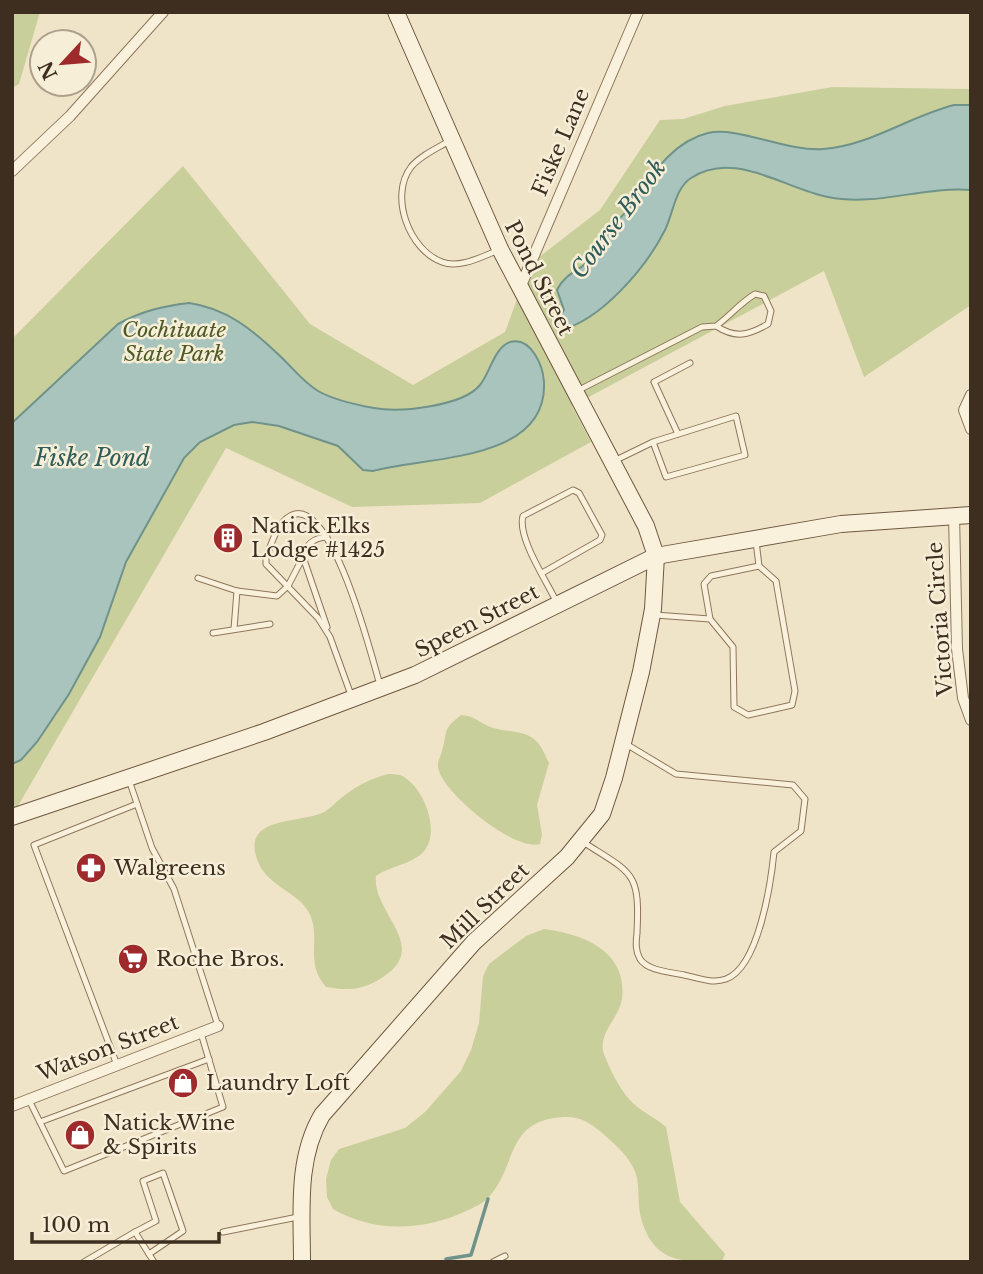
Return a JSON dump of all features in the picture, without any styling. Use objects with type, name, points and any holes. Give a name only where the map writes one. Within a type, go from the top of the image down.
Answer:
[{"type":"street","points":[[12,171],[77,108],[163,12]]},
{"type":"street","name":"Pond Street","points":[[396,12],[500,249],[646,526],[656,556]]},
{"type":"street","name":"Fiske Lane","points":[[520,288],[638,12]]},
{"type":"street","points":[[971,396],[964,410],[971,429]]},
{"type":"street","name":"Speen Street","points":[[12,817],[381,688],[469,650],[656,556],[869,521],[962,515]]},
{"type":"street","name":"Victoria Circle","points":[[962,515],[957,649],[963,698],[971,720]]},
{"type":"street","name":"Mill Street","points":[[302,1262],[306,1155],[322,1115],[474,942],[582,842],[602,814],[623,743],[652,615],[657,585],[656,556]]},
{"type":"street","name":"Watson Street","points":[[12,1106],[218,1026]]},
{"type":"lane","points":[[451,140],[421,157],[402,184],[401,203],[407,221],[428,254],[444,263],[461,263],[500,249]]},
{"type":"lane","points":[[574,392],[702,327],[716,326],[728,318],[736,306],[755,294],[765,296],[771,311],[768,324],[741,336],[727,333],[716,326]]},
{"type":"lane","points":[[678,434],[654,382],[690,363]]},
{"type":"lane","points":[[611,462],[653,442],[736,416],[745,455],[666,477],[653,442]]},
{"type":"lane","points":[[542,573],[600,540],[602,535],[579,493],[573,490],[523,516],[523,533],[542,573],[557,604]]},
{"type":"lane","points":[[330,637],[318,618],[271,572],[266,558],[285,520],[295,514],[309,516],[339,556],[381,688]]},
{"type":"lane","points":[[198,578],[237,591],[277,596],[288,586],[305,548],[312,541],[327,537]]},
{"type":"lane","points":[[755,538],[759,566],[776,581],[795,691],[792,705],[748,715],[734,708],[733,647],[710,620],[704,584],[711,576],[759,566]]},
{"type":"lane","points":[[303,557],[352,699]]},
{"type":"lane","points":[[234,629],[237,591]]},
{"type":"lane","points":[[652,615],[710,620]]},
{"type":"lane","points":[[213,633],[270,624]]},
{"type":"lane","points":[[582,842],[634,877],[639,898],[636,948],[640,960],[649,967],[712,981],[728,978],[740,968],[768,904],[774,852],[801,831],[805,799],[793,785],[676,774],[623,743]]},
{"type":"lane","points":[[127,776],[152,848],[174,889],[218,1026]]},
{"type":"lane","points":[[117,1065],[34,845],[137,804]]},
{"type":"lane","points":[[29,1100],[64,1171],[223,1107],[201,1032]]},
{"type":"lane","points":[[40,1122],[209,1059]]},
{"type":"lane","points":[[84,1262],[156,1221],[143,1181],[163,1173],[183,1231],[149,1254]]},
{"type":"lane","points":[[223,1232],[302,1217]]},
{"type":"lane","points":[[135,1232],[154,1262]]},
{"type":"lane","points":[[493,1262],[505,1255]]},
{"type":"green space","points":[[12,12],[40,12],[35,28],[28,28],[28,53],[19,84],[12,88]]},
{"type":"green space","name":"Cochituate State Park","points":[[832,87],[971,89],[971,305],[864,377],[824,271],[572,406],[591,442],[480,503],[352,507],[226,448],[18,806],[12,808],[12,339],[183,166],[310,324],[413,385],[505,332],[530,264],[600,210],[660,120],[683,119],[725,106]]},
{"type":"green space","points":[[461,715],[472,717],[492,727],[529,736],[541,747],[549,763],[537,805],[542,834],[540,844],[529,844],[499,831],[467,807],[444,781],[439,771],[439,761],[448,727]]},
{"type":"green space","points":[[388,774],[401,775],[418,791],[428,810],[431,832],[425,850],[415,859],[376,876],[377,890],[401,941],[402,953],[396,965],[369,985],[349,989],[326,987],[316,968],[314,930],[308,911],[298,899],[264,872],[255,848],[257,837],[264,829],[275,824],[324,812],[357,786]]},
{"type":"green space","points":[[544,929],[587,940],[610,957],[618,968],[622,982],[622,999],[603,1039],[604,1054],[630,1100],[666,1127],[680,1202],[725,1254],[722,1262],[681,1260],[660,1251],[645,1230],[640,1214],[637,1179],[630,1162],[597,1128],[574,1118],[544,1120],[531,1127],[515,1146],[505,1171],[489,1197],[475,1207],[450,1218],[416,1225],[382,1225],[349,1217],[333,1209],[327,1197],[326,1179],[331,1160],[339,1149],[405,1128],[425,1112],[461,1071],[471,1050],[479,1023],[483,976],[489,964],[526,936]]},
{"type":"water","points":[[954,105],[971,105],[971,190],[935,191],[864,200],[846,199],[812,193],[742,169],[707,170],[691,178],[681,188],[657,244],[621,290],[591,316],[576,325],[560,330],[556,323],[564,310],[557,290],[560,284],[592,258],[603,234],[626,212],[662,163],[683,144],[708,133],[720,132],[809,149],[840,147]]},
{"type":"water","name":"Fiske Pond","points":[[189,303],[215,310],[238,322],[259,337],[318,391],[338,400],[374,408],[414,408],[460,398],[480,385],[496,355],[505,345],[517,341],[524,343],[530,348],[541,368],[544,382],[540,408],[526,428],[505,442],[451,458],[373,471],[363,470],[338,446],[279,426],[252,422],[234,425],[200,442],[184,458],[126,562],[100,637],[69,694],[37,742],[21,760],[12,764],[12,423],[118,324],[153,310]]},
{"type":"waterway","points":[[446,1259],[471,1255],[488,1199]]},
{"type":"place","name":"Natick Elks Lodge #1425","points":[[228,538]]},
{"type":"place","name":"Walgreens","points":[[91,868]]},
{"type":"place","name":"Roche Bros.","points":[[133,959]]},
{"type":"place","name":"Laundry Loft","points":[[183,1083]]},
{"type":"place","name":"Natick Wine & Spirits","points":[[80,1135]]},
{"type":"water label","name":"Course Brook","points":[[618,219]]}]
